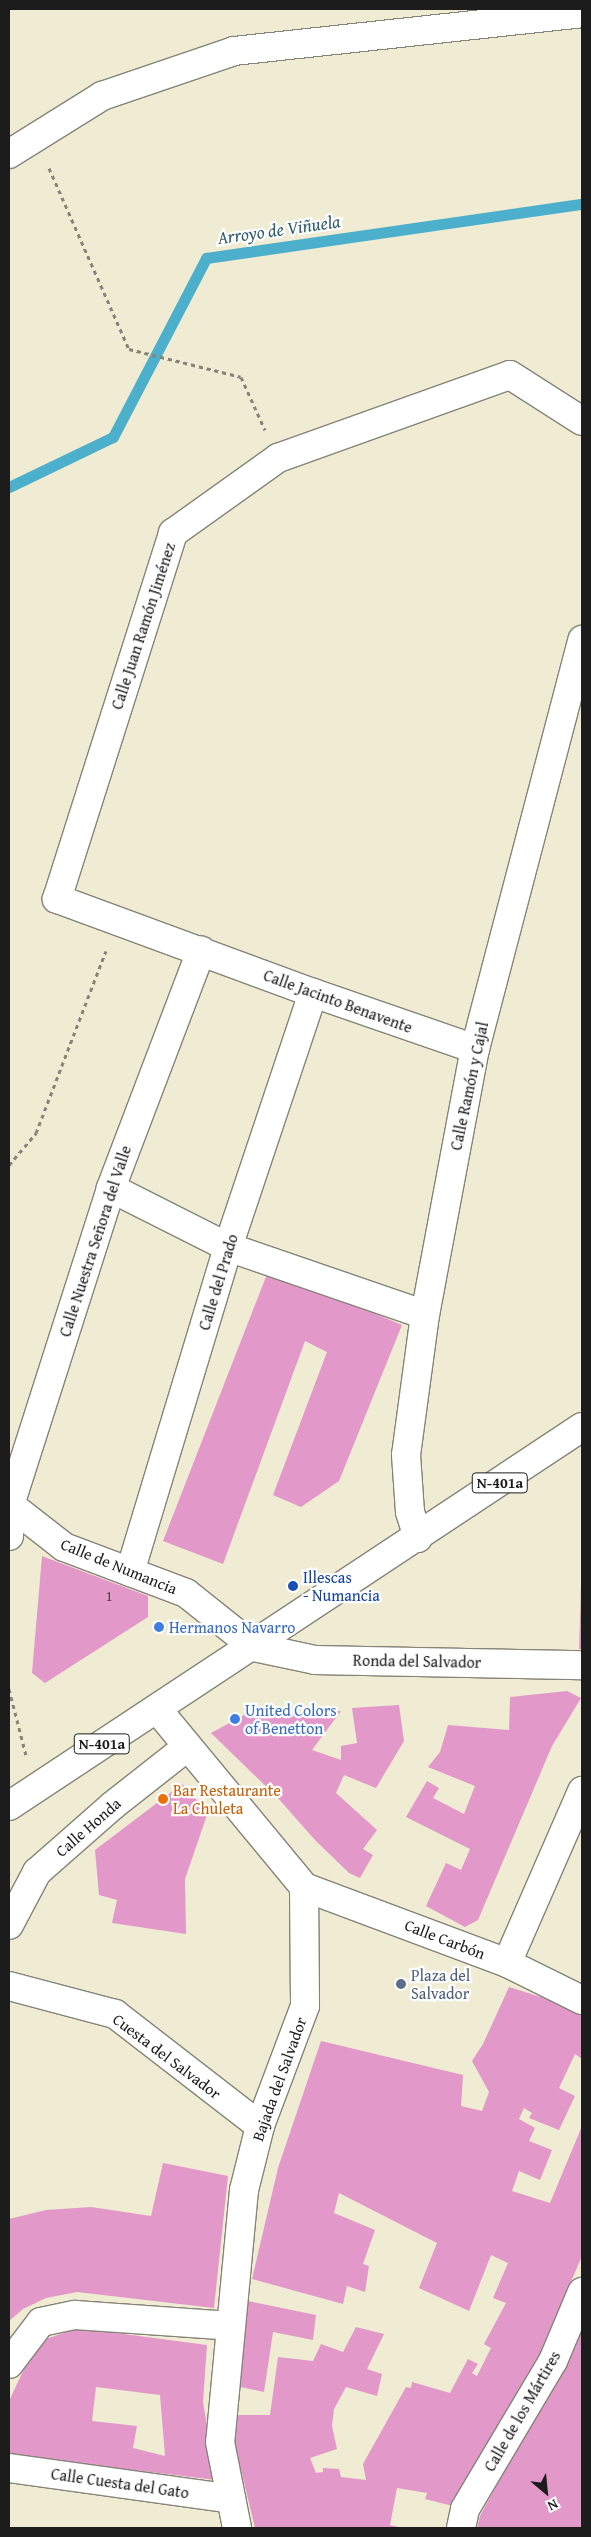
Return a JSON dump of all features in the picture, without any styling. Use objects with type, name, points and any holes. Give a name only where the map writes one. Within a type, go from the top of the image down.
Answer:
[{"type":"street","points":[[9,154],[102,96],[234,51],[582,13]]},
{"type":"street","name":"Calle Juan Ramón Jiménez","points":[[201,951],[57,899],[173,533],[278,458],[510,374],[582,421]]},
{"type":"street","name":"Calle Ramón y Cajal","points":[[418,1538],[410,1512],[406,1454],[425,1315],[475,1049],[582,640]]},
{"type":"street","name":"Calle Jacinto Benavente","points":[[201,951],[313,993],[475,1049]]},
{"type":"street","name":"Calle Nuestra Señora del Valle","points":[[9,1536],[9,1504],[111,1188],[201,951]]},
{"type":"street","name":"Calle del Prado","points":[[130,1572],[228,1246],[313,993]]},
{"type":"street","points":[[111,1188],[228,1246],[425,1315]]},
{"type":"street","name":"N-401a","points":[[9,1806],[254,1647],[582,1427]]},
{"type":"street","name":"Calle de Numancia","points":[[9,1504],[64,1547],[186,1593],[254,1647]]},
{"type":"street","name":"Ronda del Salvador","points":[[254,1647],[315,1660],[582,1665]]},
{"type":"street","points":[[157,1709],[304,1886]]},
{"type":"street","name":"Calle Honda","points":[[9,1925],[37,1872],[112,1806],[188,1747]]},
{"type":"street","points":[[507,1963],[582,1791]]},
{"type":"street","name":"Calle Carbón","points":[[304,1886],[507,1963],[582,2000]]},
{"type":"street","name":"Bajada del Salvador","points":[[236,2528],[220,2442],[244,2190],[260,2126],[305,2006],[304,1886]]},
{"type":"street","name":"Cuesta del Salvador","points":[[9,1986],[115,2014],[260,2126]]},
{"type":"street","name":"Calle de los Mártires","points":[[461,2528],[464,2509],[553,2361],[582,2292]]},
{"type":"street","points":[[9,2364],[41,2322],[75,2315],[231,2326]]},
{"type":"street","name":"Calle Cuesta del Gato","points":[[9,2468],[231,2499]]},
{"type":"path","points":[[36,138],[129,349],[241,377],[278,458]]},
{"type":"path","points":[[9,1165],[36,1133],[117,921]]},
{"type":"path","points":[[9,1689],[34,1790]]},
{"type":"building","points":[[269,1269],[402,1325],[339,1481],[301,1507],[273,1495],[327,1352],[305,1341],[223,1564],[163,1541]]},
{"type":"building","points":[[42,1556],[148,1596],[148,1617],[45,1683],[32,1673]]},
{"type":"building","points":[[581,1585],[582,1649],[579,1649]]},
{"type":"building","points":[[567,1691],[581,1698],[552,1746],[478,1920],[465,1927],[426,1906],[446,1863],[461,1870],[470,1849],[406,1817],[427,1781],[439,1788],[433,1798],[464,1814],[475,1786],[428,1767],[440,1752],[448,1725],[509,1730],[510,1697]]},
{"type":"building","points":[[399,1705],[404,1741],[376,1788],[344,1775],[336,1793],[377,1830],[363,1849],[373,1855],[360,1878],[349,1873],[315,1840],[277,1797],[211,1733],[246,1714],[341,1711],[312,1750],[341,1760],[341,1746],[357,1743],[352,1708]]},
{"type":"building","points":[[182,1784],[208,1812],[185,1879],[186,1934],[112,1923],[117,1900],[99,1895],[95,1850]]},
{"type":"building","points":[[509,1987],[582,2010],[582,2059],[575,2054],[559,2088],[575,2096],[559,2130],[529,2118],[532,2113],[524,2108],[519,2119],[535,2128],[529,2141],[552,2150],[540,2180],[519,2171],[512,2191],[550,2203],[582,2126],[582,2256],[533,2370],[453,2506],[425,2499],[427,2493],[397,2488],[390,2525],[403,2528],[255,2528],[232,2432],[232,2415],[270,2415],[278,2357],[313,2361],[321,2344],[343,2352],[356,2327],[384,2334],[367,2369],[382,2374],[377,2396],[346,2387],[334,2409],[332,2426],[337,2449],[310,2458],[316,2473],[323,2472],[323,2468],[339,2469],[341,2477],[366,2480],[363,2464],[406,2387],[411,2388],[412,2382],[450,2393],[468,2359],[478,2364],[472,2373],[477,2376],[491,2348],[484,2344],[506,2303],[493,2298],[508,2263],[491,2255],[469,2311],[419,2288],[437,2243],[339,2193],[334,2213],[375,2230],[363,2264],[369,2266],[365,2292],[347,2286],[343,2304],[252,2279],[278,2168],[321,2041],[463,2075],[461,2106],[482,2111],[489,2092],[472,2061],[483,2044]]},
{"type":"building","points":[[163,2163],[228,2176],[214,2308],[77,2292],[46,2298],[23,2309],[9,2321],[9,2219],[46,2210],[91,2207],[151,2216]]},
{"type":"building","points":[[248,2301],[316,2315],[313,2340],[273,2332],[264,2392],[236,2386]]},
{"type":"building","points":[[582,2327],[582,2528],[477,2528],[480,2516]]},
{"type":"building","points":[[78,2328],[207,2345],[203,2402],[216,2480],[9,2455],[9,2401],[33,2350],[43,2340]],"holes":[[[96,2387],[160,2395],[165,2456],[133,2448],[137,2426],[92,2421]]]},
{"type":"waterway","name":"Arroyo de Viñuela","points":[[9,487],[113,437],[206,258],[582,204]]},
{"type":"place","name":"Illescas - Numancia","points":[[293,1586]]},
{"type":"place","name":"Hermanos Navarro","points":[[159,1627]]},
{"type":"place","name":"United Colors of Benetton","points":[[235,1719]]},
{"type":"place","name":"Bar Restaurante La Chuleta","points":[[163,1799]]},
{"type":"place","name":"Plaza del Salvador","points":[[401,1984]]}]
